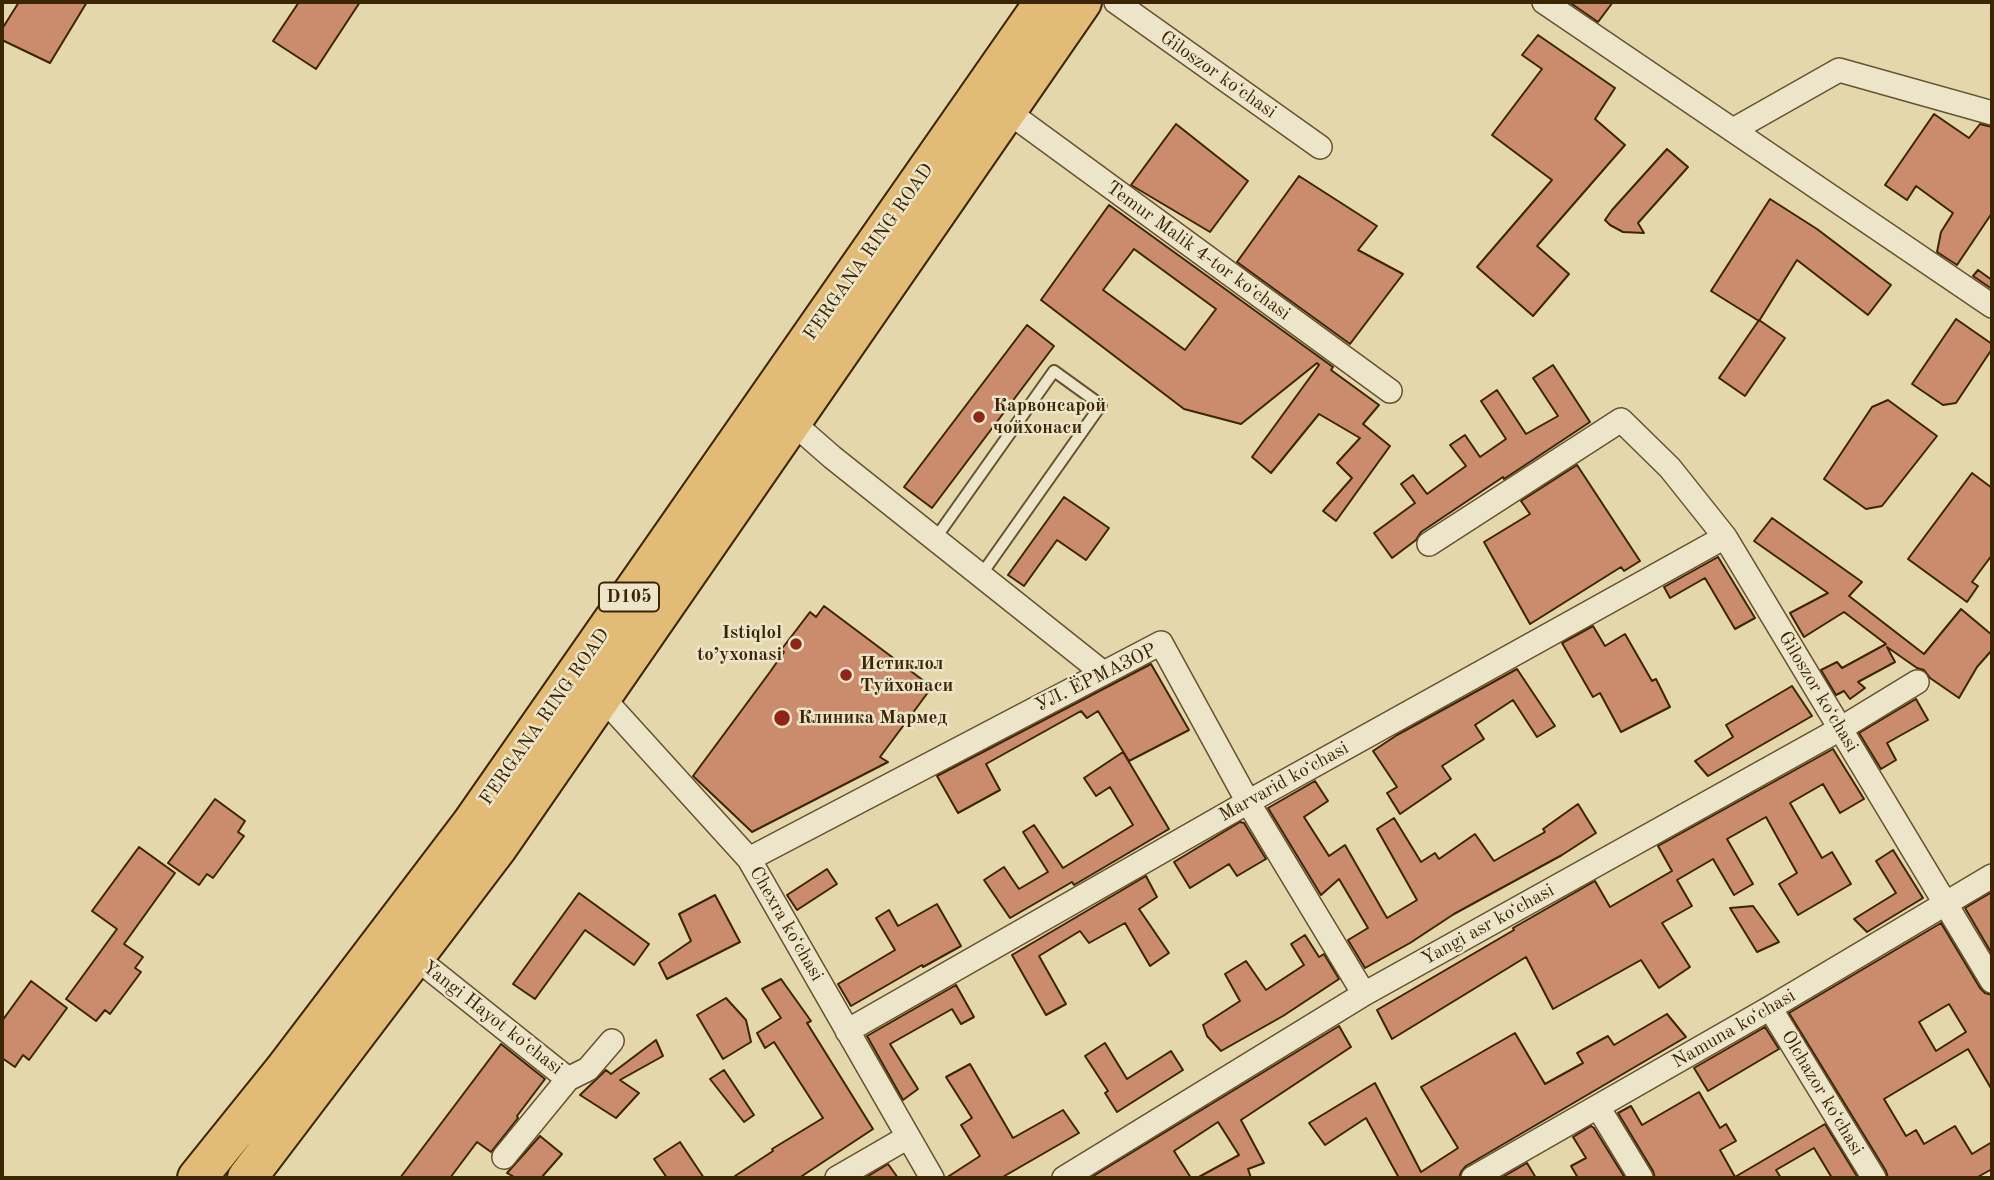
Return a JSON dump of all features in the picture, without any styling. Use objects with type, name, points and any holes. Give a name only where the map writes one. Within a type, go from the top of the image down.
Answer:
[{"type":"highway","name":"FERGANA RING ROAD","points":[[197,1178],[284,1070],[471,824],[1044,2]]},
{"type":"highway","name":"FERGANA RING ROAD","points":[[247,1178],[498,847],[1082,2]]},
{"type":"street","name":"Giloszor koʻchasi","points":[[1116,2],[1320,147]]},
{"type":"street","points":[[1544,2],[1992,306]]},
{"type":"street","points":[[1733,130],[1839,71],[1992,113]]},
{"type":"street","name":"Temur Malik 4-tor koʻchasi","points":[[1007,111],[1390,391]]},
{"type":"street","name":"Giloszor koʻchasi","points":[[1429,544],[1621,420],[1670,468],[1725,537],[1992,981]]},
{"type":"street","points":[[792,422],[1102,672]]},
{"type":"street","name":"Marvarid koʻchasi","points":[[847,1031],[1248,802],[1725,537]]},
{"type":"street","name":"УЛ. ЁРМАЗОР","points":[[749,859],[1161,643],[1248,802],[1364,994]]},
{"type":"street","name":"Yangi asr koʻchasi","points":[[1064,1178],[1364,994],[1840,729],[1917,682]]},
{"type":"street","name":"Chexra koʻchasi","points":[[602,697],[749,859],[932,1178]]},
{"type":"street","name":"Namuna koʻchasi","points":[[1473,1178],[1770,1008],[1992,876]]},
{"type":"street","name":"Yangi Hayot koʻchasi","points":[[415,957],[568,1079]]},
{"type":"street","name":"Olchazor koʻchasi","points":[[1770,1008],[1874,1178]]},
{"type":"street","name":"Yangi Hayot koʻchasi","points":[[504,1157],[568,1079],[588,1069],[612,1041]]},
{"type":"street","points":[[1598,1107],[1641,1178]]},
{"type":"street","points":[[837,1178],[908,1137]]},
{"type":"lane","points":[[936,539],[1054,371],[1101,405],[981,575]]},
{"type":"building","points":[[19,2],[87,2],[50,63],[2,40],[2,29]]},
{"type":"building","points":[[299,2],[360,2],[316,69],[273,41]]},
{"type":"building","points":[[1569,2],[1613,2],[1598,22]]},
{"type":"building","points":[[1538,35],[1615,88],[1595,119],[1625,145],[1537,246],[1569,274],[1533,316],[1477,267],[1552,180],[1492,135],[1542,69],[1522,55]]},
{"type":"building","points":[[1934,114],[1969,138],[1980,124],[1992,127],[1992,213],[1957,265],[1937,252],[1941,232],[1953,213],[1916,186],[1907,200],[1885,185]]},
{"type":"building","points":[[1176,124],[1248,181],[1210,232],[1131,185]]},
{"type":"building","points":[[1667,149],[1688,167],[1638,223],[1644,233],[1623,232],[1610,225],[1605,220],[1612,210]]},
{"type":"building","points":[[1299,176],[1377,226],[1358,250],[1403,274],[1350,344],[1237,262]]},
{"type":"building","points":[[1770,199],[1817,229],[1891,285],[1868,315],[1797,260],[1759,321],[1711,291]]},
{"type":"building","points":[[1109,205],[1333,367],[1331,370],[1379,405],[1363,424],[1390,446],[1336,521],[1323,511],[1352,478],[1337,463],[1360,438],[1319,414],[1271,473],[1252,457],[1319,365],[1317,363],[1241,424],[1184,409],[1041,300]],"holes":[[[1134,249],[1216,309],[1185,350],[1103,290]]]},
{"type":"building","points":[[1978,270],[1992,280],[1992,289],[1973,276]]},
{"type":"building","points":[[1956,319],[1992,344],[1992,349],[1956,403],[1943,405],[1912,384]]},
{"type":"building","points":[[1759,320],[1785,338],[1745,396],[1719,378]]},
{"type":"building","name":"Карвонсарой чойхонаси","points":[[1027,325],[1054,346],[932,508],[904,487]]},
{"type":"building","points":[[1553,365],[1590,422],[1421,532],[1416,540],[1392,558],[1374,533],[1415,503],[1401,484],[1413,475],[1427,494],[1466,466],[1450,445],[1465,435],[1480,457],[1506,439],[1481,401],[1497,390],[1526,434],[1558,416],[1533,378]]},
{"type":"building","points":[[1888,400],[1937,436],[1882,506],[1866,509],[1824,479],[1872,407]]},
{"type":"building","points":[[1577,465],[1640,561],[1624,571],[1621,567],[1530,624],[1484,542],[1530,514],[1521,501]]},
{"type":"building","points":[[1972,473],[1992,488],[1992,555],[1972,582],[1978,586],[1967,602],[1908,559]]},
{"type":"building","points":[[1064,497],[1109,528],[1086,560],[1057,540],[1024,586],[1008,575]]},
{"type":"building","points":[[1772,518],[1862,582],[1849,596],[1924,654],[1961,609],[1992,635],[1992,650],[1977,667],[1959,698],[1930,678],[1924,670],[1887,647],[1895,662],[1858,682],[1865,688],[1850,699],[1844,691],[1836,695],[1821,670],[1837,662],[1842,668],[1886,644],[1844,612],[1804,637],[1790,613],[1828,593],[1754,541]]},
{"type":"building","points":[[1718,557],[1755,618],[1735,629],[1705,578],[1670,598],[1664,587]]},
{"type":"building","points":[[824,606],[932,687],[880,757],[888,762],[752,832],[693,776],[770,672],[784,652],[781,650],[810,612],[816,617]]},
{"type":"building","points":[[1593,626],[1605,646],[1625,634],[1652,681],[1656,679],[1670,707],[1621,732],[1600,693],[1593,697],[1562,643]]},
{"type":"building","points":[[1151,664],[1189,730],[1129,761],[1098,711],[1087,718],[1081,711],[986,764],[1000,790],[958,813],[937,776]]},
{"type":"building","points":[[1517,669],[1555,726],[1537,737],[1513,700],[1475,725],[1484,739],[1442,766],[1451,779],[1400,814],[1387,793],[1397,787],[1373,751]]},
{"type":"building","points":[[1792,686],[1812,716],[1708,776],[1695,761],[1733,737],[1726,725]]},
{"type":"building","points":[[1916,699],[1928,720],[1887,743],[1896,760],[1881,769],[1859,733]]},
{"type":"building","points":[[1833,749],[1864,799],[1840,813],[1823,784],[1790,803],[1822,858],[1832,852],[1851,884],[1798,915],[1779,884],[1797,873],[1766,817],[1727,839],[1753,884],[1734,895],[1713,859],[1677,880],[1692,906],[1662,923],[1690,967],[1659,988],[1641,960],[1553,1009],[1526,957],[1392,1039],[1377,1010],[1595,881],[1610,907],[1672,871],[1658,846]]},
{"type":"building","points":[[1123,752],[1169,829],[1074,885],[1072,882],[1010,918],[984,880],[1004,867],[1019,889],[1048,872],[1023,832],[1034,825],[1063,868],[1133,825],[1110,787],[1096,796],[1084,778]]},
{"type":"building","points":[[1315,781],[1328,801],[1304,817],[1329,856],[1345,845],[1387,918],[1417,900],[1377,829],[1394,818],[1421,862],[1435,853],[1439,859],[1475,834],[1494,861],[1545,832],[1543,829],[1578,804],[1596,833],[1365,968],[1348,940],[1368,928],[1339,879],[1321,895],[1268,808]]},
{"type":"building","points":[[215,799],[245,821],[238,832],[244,836],[213,878],[207,874],[199,885],[168,863]]},
{"type":"building","points":[[1240,822],[1244,823],[1266,859],[1237,876],[1229,864],[1190,888],[1174,862]]},
{"type":"building","points":[[139,847],[175,873],[124,944],[143,957],[135,968],[141,972],[110,1014],[105,1010],[96,1021],[66,999],[117,929],[92,911]]},
{"type":"building","points":[[1893,850],[1923,898],[1867,932],[1854,919],[1896,893],[1876,861]]},
{"type":"building","points":[[827,869],[837,884],[797,910],[787,895]]},
{"type":"building","points":[[1146,876],[1157,897],[1139,909],[1169,953],[1150,966],[1125,923],[1089,943],[1080,931],[1039,956],[1066,1004],[1046,1015],[1012,955]]},
{"type":"building","points":[[1992,892],[1992,954],[1965,908]]},
{"type":"building","points":[[579,893],[649,944],[634,965],[585,930],[535,999],[513,984]]},
{"type":"building","points":[[715,895],[740,942],[667,979],[659,963],[691,941],[679,914]]},
{"type":"building","points":[[937,904],[961,946],[851,1006],[838,984],[895,950],[876,918],[889,910],[898,926]]},
{"type":"building","points":[[1753,906],[1779,942],[1757,952],[1730,908]]},
{"type":"building","points":[[1941,923],[1980,988],[1992,995],[1992,1090],[1968,1049],[1884,1099],[1906,1136],[1916,1130],[1924,1144],[1955,1126],[1972,1154],[1992,1142],[1992,1169],[1976,1178],[1888,1178],[1789,1013]],"holes":[[[1949,1004],[1966,1032],[1936,1051],[1919,1022]]]},
{"type":"building","points":[[1305,935],[1319,957],[1324,954],[1339,979],[1283,1016],[1221,1051],[1207,1036],[1203,1025],[1240,1001],[1225,974],[1246,961],[1266,990],[1304,965],[1291,944]]},
{"type":"building","points":[[781,979],[811,1021],[807,1023],[873,1129],[799,1178],[732,1178],[773,1151],[772,1149],[823,1118],[774,1042],[765,1048],[757,1033],[781,1018],[762,989]]},
{"type":"building","points":[[31,981],[67,1008],[29,1060],[23,1055],[15,1067],[2,1058],[2,1021]]},
{"type":"building","points":[[956,985],[974,1017],[961,1024],[952,1009],[890,1044],[918,1089],[903,1100],[867,1036]]},
{"type":"building","points":[[726,998],[746,1020],[751,1042],[723,1059],[697,1015]]},
{"type":"building","points":[[1667,1014],[1686,1037],[1466,1166],[1459,1178],[1399,1178],[1366,1118],[1325,1145],[1309,1123],[1375,1083],[1421,1172],[1458,1148],[1421,1087],[1515,1033],[1545,1084],[1583,1063],[1577,1053],[1608,1036],[1614,1045]]},
{"type":"building","points":[[1339,1026],[1351,1047],[1241,1120],[1264,1163],[1248,1169],[1251,1178],[1197,1178],[1239,1155],[1218,1122],[1174,1151],[1191,1178],[1090,1178]]},
{"type":"building","points":[[1765,1027],[1779,1049],[1708,1091],[1694,1068]]},
{"type":"building","points":[[656,1040],[663,1056],[620,1080],[639,1093],[616,1118],[580,1095],[606,1070],[611,1074]]},
{"type":"building","points":[[1105,1043],[1127,1079],[1171,1051],[1183,1070],[1117,1112],[1105,1093],[1108,1091],[1085,1056]]},
{"type":"building","points":[[501,1044],[545,1079],[518,1118],[491,1152],[477,1142],[450,1178],[400,1178]]},
{"type":"building","points":[[970,1064],[1013,1138],[1063,1110],[1079,1133],[1001,1178],[946,1178],[980,1156],[961,1125],[972,1118],[946,1077]]},
{"type":"building","points":[[724,1070],[754,1115],[744,1122],[710,1079]]},
{"type":"building","points":[[1699,1092],[1720,1128],[1726,1124],[1736,1141],[1720,1150],[1735,1177],[1825,1124],[1858,1178],[1832,1178],[1814,1148],[1776,1170],[1781,1178],[1655,1178],[1618,1113],[1631,1106],[1642,1125]]},
{"type":"building","points":[[1591,1126],[1625,1178],[1578,1178],[1571,1166],[1586,1158],[1573,1137]]},
{"type":"building","points":[[540,1136],[562,1154],[541,1178],[516,1178],[507,1173]]},
{"type":"building","points":[[680,1142],[704,1178],[667,1178],[654,1159]]},
{"type":"building","points":[[1527,1163],[1536,1178],[1501,1178]]},
{"type":"building","points":[[888,1164],[898,1178],[865,1178]]},
{"type":"place","name":"Карвонсарой чойхонаси","points":[[979,417]]},
{"type":"place","name":"Istiqlol to’yxonasi","points":[[796,644]]},
{"type":"place","name":"Истиклол Туйхонаси","points":[[846,675]]},
{"type":"place","name":"Клиника Мармед","points":[[782,718]]}]
